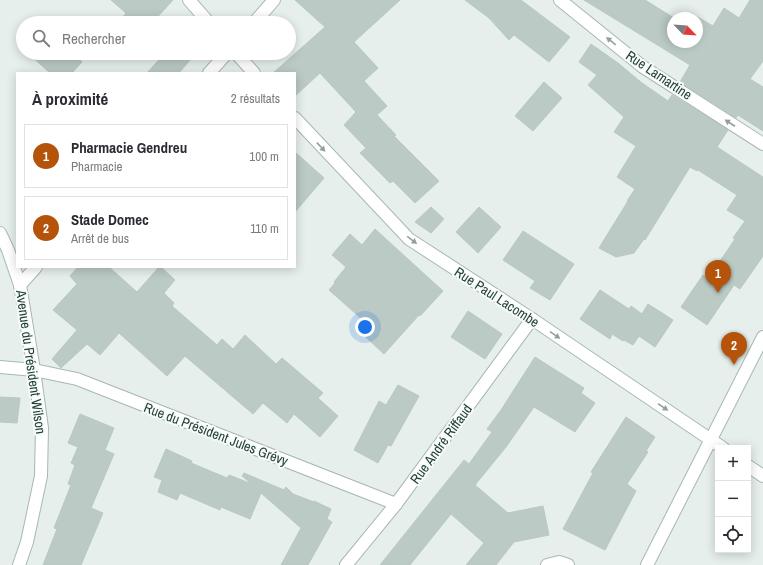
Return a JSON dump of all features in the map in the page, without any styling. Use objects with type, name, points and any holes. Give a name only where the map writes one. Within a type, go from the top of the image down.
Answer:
[{"type":"street","points":[[189,0],[203,16]]},
{"type":"street","points":[[260,16],[274,0]]},
{"type":"street","name":"Rue Lamartine","points":[[560,0],[643,67],[763,144]]},
{"type":"street","points":[[210,72],[221,60]]},
{"type":"street","points":[[242,60],[253,72]]},
{"type":"street","name":"Rue Paul Lacombe","points":[[296,119],[409,239],[532,319],[718,445]]},
{"type":"street","name":"Avenue du Président Wilson","points":[[0,233],[8,250],[20,285],[42,428],[40,476],[27,542],[18,565]]},
{"type":"street","points":[[20,285],[35,268]]},
{"type":"street","name":"Rue André Riffaud","points":[[346,565],[396,504],[532,319]]},
{"type":"street","points":[[647,565],[763,337]]},
{"type":"street","name":"Rue du Président Jules Grévy","points":[[0,367],[34,370],[77,379],[396,504]]},
{"type":"street","points":[[751,468],[763,476]]},
{"type":"street","points":[[547,565],[559,562],[568,565]]},
{"type":"building","points":[[111,0],[173,0],[158,16],[124,16],[126,13]]},
{"type":"building","points":[[295,0],[400,0],[354,42],[378,68],[364,81],[387,106],[377,115],[396,135],[394,136],[439,181],[415,203],[393,181],[390,183],[360,153],[366,148],[344,125],[356,112],[320,73],[296,95],[296,72],[274,72],[288,60],[296,60],[296,53],[325,27]]},
{"type":"building","points":[[465,0],[521,0],[570,37],[549,62],[514,35],[509,40],[489,18]]},
{"type":"building","points":[[584,0],[645,0],[667,14],[667,48],[703,48],[703,20],[713,26],[724,8],[739,18],[750,0],[763,0],[763,61],[750,79],[763,87],[763,131],[738,115],[736,118],[680,82],[690,65]]},
{"type":"building","points":[[591,44],[668,101],[672,95],[728,130],[717,147],[763,177],[763,256],[740,289],[734,285],[707,325],[681,307],[703,275],[708,279],[735,239],[733,238],[745,221],[727,210],[737,195],[698,170],[697,171],[690,167],[645,240],[644,239],[634,253],[616,257],[599,248],[635,189],[617,177],[636,146],[614,132],[624,117],[588,85],[597,75],[579,62]]},
{"type":"building","points":[[36,60],[80,60],[82,62],[73,72],[49,72]]},
{"type":"building","points":[[159,60],[190,60],[180,72],[148,72]]},
{"type":"building","points":[[544,82],[562,98],[533,131],[515,116]]},
{"type":"building","points":[[296,153],[324,178],[296,211]]},
{"type":"building","points":[[431,207],[444,219],[431,233],[415,222]]},
{"type":"building","points":[[479,207],[501,227],[478,253],[456,232]]},
{"type":"building","points":[[375,229],[443,291],[384,354],[357,329],[364,321],[329,290],[346,267],[332,255],[350,234],[362,245]]},
{"type":"building","points":[[523,231],[574,264],[550,300],[530,288],[535,281],[503,260]]},
{"type":"building","points":[[77,268],[110,268],[137,292],[158,268],[162,268],[175,280],[164,293],[174,303],[172,306],[217,345],[222,339],[233,349],[245,335],[276,364],[282,358],[323,393],[318,398],[338,416],[320,437],[294,414],[287,423],[263,403],[253,414],[185,356],[167,376],[119,333],[100,355],[87,344],[61,368],[52,359],[77,330],[53,310],[77,284],[70,276]]},
{"type":"building","points":[[600,290],[629,309],[631,306],[642,314],[648,304],[673,320],[655,347],[639,336],[633,345],[612,334],[610,339],[580,319]]},
{"type":"building","points":[[468,311],[502,334],[485,359],[451,337]]},
{"type":"building","points":[[535,357],[584,388],[581,393],[595,403],[575,432],[534,407],[506,447],[475,485],[508,513],[543,506],[549,535],[514,542],[496,565],[466,565],[484,543],[451,514],[410,565],[380,565],[464,460],[469,464],[492,432],[487,429]]},
{"type":"building","points":[[398,385],[419,396],[391,446],[388,445],[378,463],[354,450],[379,401],[386,405]]},
{"type":"building","points":[[0,397],[20,398],[17,423],[0,422]]},
{"type":"building","points":[[80,414],[114,428],[105,450],[114,454],[91,508],[103,513],[81,565],[43,565],[57,529],[54,528],[71,485],[68,484],[75,465],[71,463],[78,447],[68,443]]},
{"type":"building","points":[[626,417],[655,437],[646,451],[648,452],[627,484],[636,491],[605,550],[563,529],[593,473],[591,472]]},
{"type":"building","points":[[166,449],[192,461],[191,463],[227,478],[229,475],[252,484],[242,476],[244,473],[284,490],[286,487],[293,494],[331,509],[327,519],[332,522],[308,565],[281,565],[301,528],[261,493],[250,519],[221,507],[220,510],[180,493],[177,500],[158,492],[162,480],[154,477]]},
{"type":"place","name":"Pharmacie Gendreu","points":[[718,293]]},
{"type":"place","name":"Stade Domec","points":[[734,365]]}]
